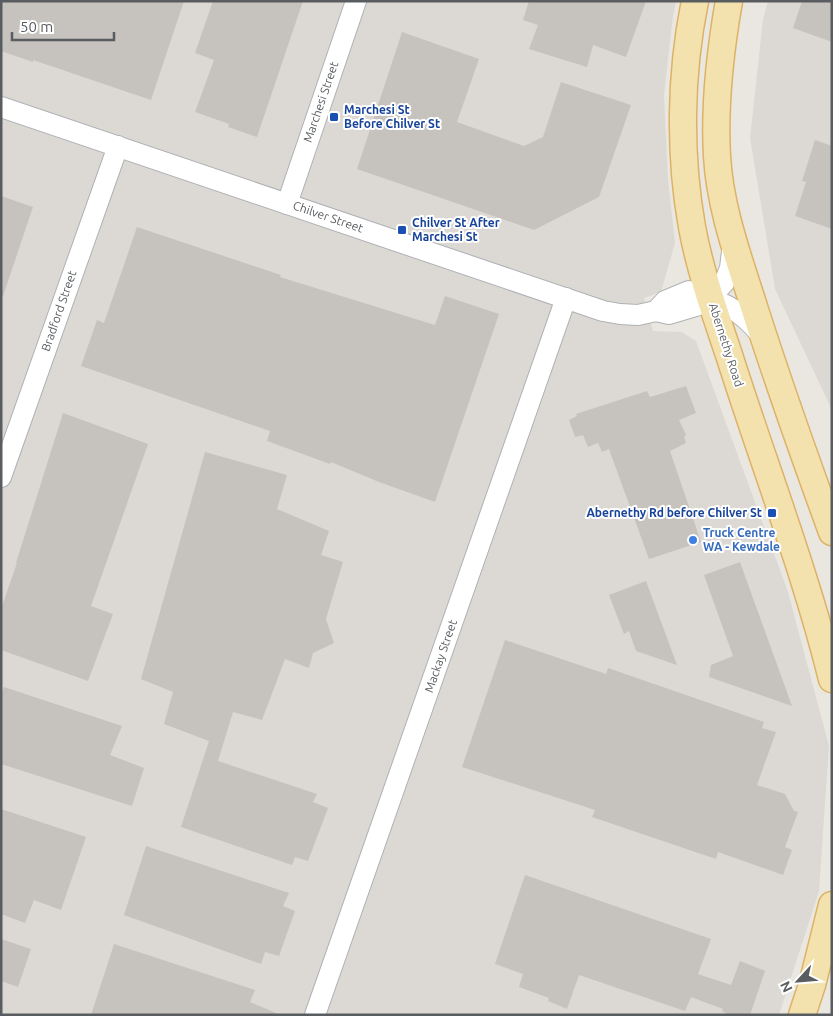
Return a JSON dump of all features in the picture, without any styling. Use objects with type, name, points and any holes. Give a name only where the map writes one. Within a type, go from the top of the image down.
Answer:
[{"type":"main road","name":"Abernethy Road","points":[[695,1],[688,34],[683,90],[686,191],[692,229],[710,298],[804,580],[821,634],[832,679]]},
{"type":"main road","points":[[729,1],[723,33],[718,86],[717,156],[725,214],[781,390],[832,532]]},
{"type":"main road","points":[[757,441],[757,422],[763,406],[770,395],[781,390]]},
{"type":"main road","points":[[802,1015],[827,948],[832,905]]},
{"type":"street","name":"Marchesi Street","points":[[287,204],[356,1]]},
{"type":"street","name":"Chilver Street","points":[[1,107],[603,311],[638,315],[656,311],[665,301],[689,291],[730,306],[742,314],[765,340]]},
{"type":"street","name":"Bradford Street","points":[[1,477],[118,146]]},
{"type":"street","points":[[710,298],[724,283],[730,268],[733,241]]},
{"type":"street","name":"Mackay Street","points":[[315,1015],[566,298]]},
{"type":"shaded area","points":[[1,1],[676,1],[664,95],[668,179],[675,243],[661,292],[644,298],[653,331],[682,332],[696,341],[788,592],[829,746],[819,891],[779,1015],[1,1015]]},
{"type":"shaded area","points":[[768,1],[832,1],[832,410],[775,289],[750,138],[763,19]]},
{"type":"building","points":[[1,1],[184,1],[151,100],[1,51]]},
{"type":"building","points":[[213,1],[303,1],[257,137],[228,127],[229,124],[195,112],[214,60],[195,53]]},
{"type":"building","points":[[529,1],[646,1],[626,57],[593,45],[587,67],[529,49],[538,25],[523,20]]},
{"type":"building","points":[[802,1],[832,1],[832,42],[793,28]]},
{"type":"building","points":[[402,32],[479,59],[457,122],[524,146],[543,137],[561,82],[631,105],[599,197],[534,230],[357,169]]},
{"type":"building","points":[[815,140],[832,146],[832,229],[795,216],[806,182],[802,181]]},
{"type":"building","points":[[1,196],[33,207],[3,296],[1,296]]},
{"type":"building","points":[[137,227],[281,275],[280,277],[435,325],[445,296],[499,314],[435,502],[331,462],[330,464],[267,441],[270,431],[81,366],[97,320],[104,323]]},
{"type":"building","points":[[686,386],[696,413],[679,420],[686,435],[684,437],[686,443],[670,451],[701,542],[649,559],[609,449],[602,452],[598,443],[588,447],[583,435],[575,437],[569,420],[577,416],[576,414],[647,391],[650,397]]},
{"type":"building","points":[[63,413],[148,444],[91,606],[113,614],[88,681],[1,650],[1,609]]},
{"type":"building","points":[[205,452],[287,475],[277,509],[329,531],[321,555],[343,562],[326,619],[334,643],[313,653],[309,668],[285,659],[262,720],[233,712],[218,761],[317,794],[313,802],[328,808],[308,861],[295,857],[292,865],[181,827],[209,741],[164,724],[173,692],[141,679]]},
{"type":"building","points":[[740,562],[792,706],[709,677],[711,665],[733,656],[704,575]]},
{"type":"building","points":[[646,581],[677,665],[636,651],[629,631],[624,634],[609,595]]},
{"type":"building","points":[[505,640],[606,674],[608,668],[764,722],[762,728],[776,732],[757,785],[785,794],[794,811],[798,812],[785,847],[792,850],[783,875],[718,852],[716,859],[592,817],[595,810],[462,767]]},
{"type":"building","points":[[4,687],[122,726],[110,755],[144,768],[132,806],[1,764],[1,694]]},
{"type":"building","points":[[1,809],[86,837],[61,910],[34,900],[25,923],[1,914]]},
{"type":"building","points":[[146,846],[289,893],[283,906],[295,911],[279,956],[265,952],[261,964],[124,915]]},
{"type":"building","points":[[525,875],[711,939],[698,974],[731,985],[740,961],[765,971],[750,1015],[729,1015],[722,1011],[723,1009],[691,997],[685,1011],[579,975],[567,1009],[548,1001],[549,998],[519,987],[523,974],[495,964]]},
{"type":"building","points":[[1,939],[31,949],[18,987],[1,981]]},
{"type":"building","points":[[114,944],[255,990],[250,1002],[281,1015],[91,1015]]},
{"type":"place","name":"Marchesi St Before Chilver St","points":[[334,117]]},
{"type":"place","name":"Chilver St After Marchesi St","points":[[402,230]]},
{"type":"place","name":"Abernethy Rd before Chilver St","points":[[772,513]]},
{"type":"place","name":"Truck Centre WA - Kewdale","points":[[693,540]]}]
